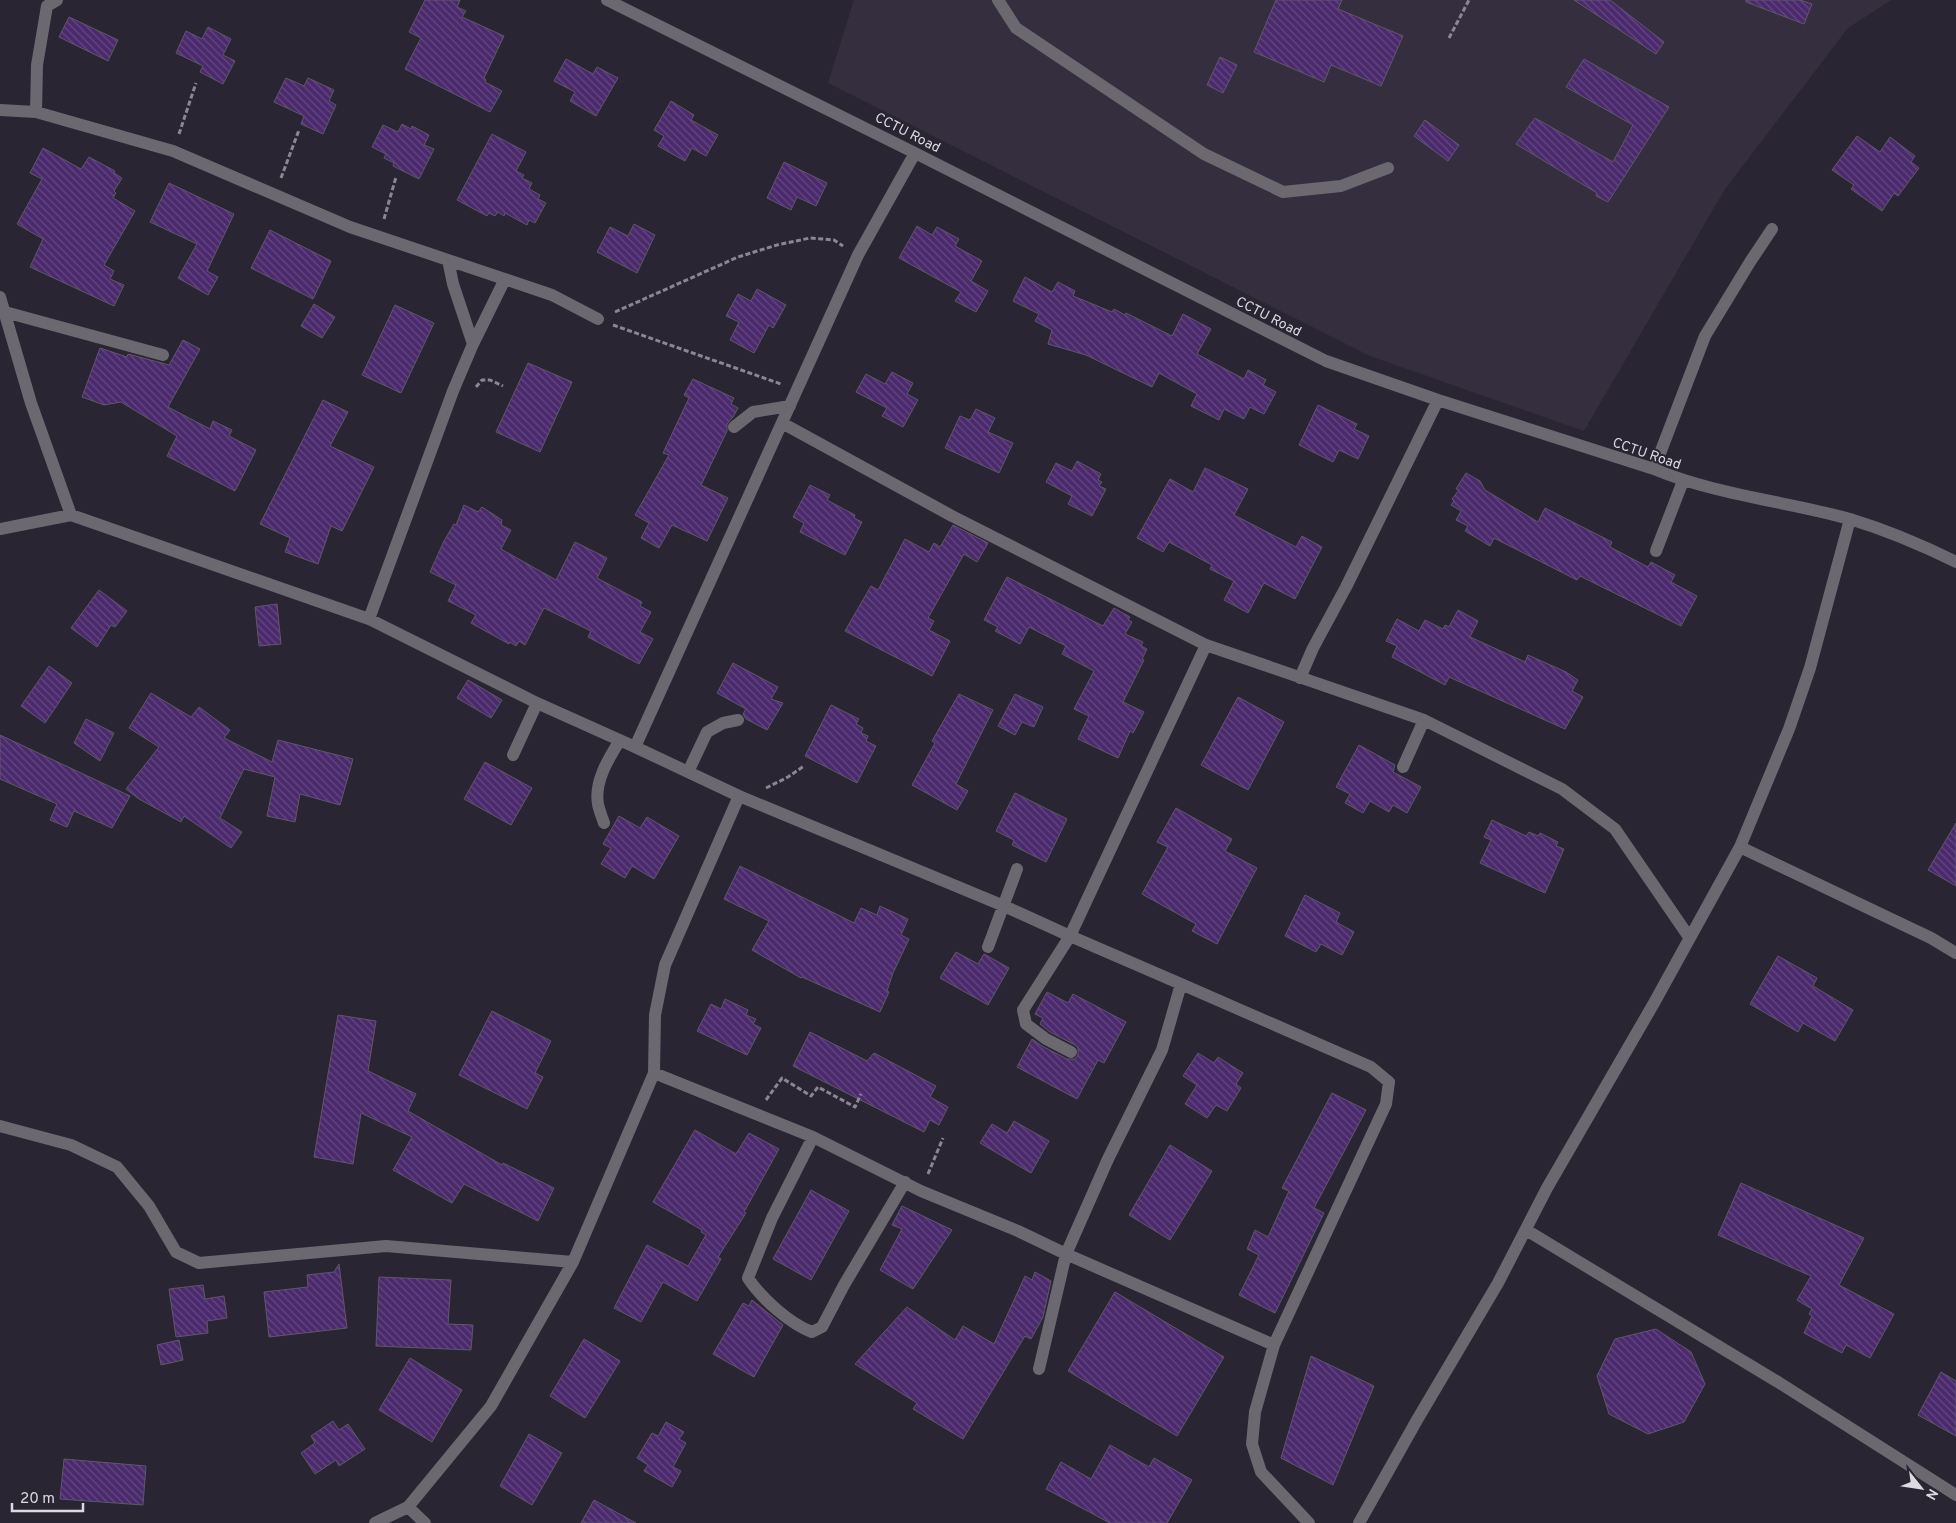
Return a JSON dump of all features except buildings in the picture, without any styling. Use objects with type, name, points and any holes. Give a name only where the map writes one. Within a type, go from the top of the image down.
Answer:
[{"type":"street","points":[[36,112],[37,65],[47,6],[57,0]]},
{"type":"street","name":"CCTU Road","points":[[607,0],[1326,361],[1438,400],[1654,469],[1682,481],[1850,520],[1932,550],[1956,562]]},
{"type":"street","points":[[998,0],[1016,28],[1204,154],[1283,192],[1341,186],[1388,168]]},
{"type":"street","points":[[0,110],[36,112],[173,152],[316,214],[552,295],[598,319]]},
{"type":"street","points":[[635,747],[858,255],[915,153]]},
{"type":"street","points":[[1654,469],[1705,336],[1772,229]]},
{"type":"street","points":[[448,260],[453,284],[473,344]]},
{"type":"street","points":[[369,619],[440,423],[473,344],[505,279]]},
{"type":"street","points":[[0,297],[31,403],[71,515]]},
{"type":"street","points":[[5,312],[163,355]]},
{"type":"street","points":[[1300,678],[1313,648],[1346,587],[1438,400]]},
{"type":"street","points":[[734,427],[753,412],[790,406]]},
{"type":"street","points":[[782,423],[952,516],[1206,645],[1424,720],[1562,789],[1615,830],[1689,937]]},
{"type":"street","points":[[1656,551],[1682,481]]},
{"type":"street","points":[[0,529],[71,515],[369,619],[537,703],[739,796],[1004,906],[1370,1067],[1389,1082],[1386,1104],[1274,1345],[1255,1412],[1252,1444],[1261,1472],[1308,1523]]},
{"type":"street","points":[[1359,1523],[1498,1283],[1564,1156],[1654,1003],[1740,847],[1786,738],[1810,668],[1850,520]]},
{"type":"street","points":[[1071,1052],[1046,1039],[1026,1024],[1023,1010],[1070,936],[1206,645]]},
{"type":"street","points":[[512,755],[537,703]]},
{"type":"street","points":[[688,772],[707,732],[722,723],[738,720]]},
{"type":"street","points":[[1403,767],[1424,720]]},
{"type":"street","points":[[604,823],[598,803],[599,783],[608,760],[620,740]]},
{"type":"street","points":[[376,1523],[408,1507],[490,1406],[573,1262],[654,1073],[655,1015],[665,965],[739,796]]},
{"type":"street","points":[[1740,847],[1931,938],[1956,952]]},
{"type":"street","points":[[988,947],[1017,869]]},
{"type":"street","points":[[1039,1369],[1066,1254],[1108,1159],[1162,1050],[1181,984]]},
{"type":"street","points":[[654,1073],[756,1112],[814,1137],[921,1191],[1018,1231],[1274,1345]]},
{"type":"street","points":[[0,1126],[71,1145],[117,1166],[149,1206],[176,1252],[199,1263],[386,1246],[573,1262]]},
{"type":"street","points":[[814,1137],[772,1218],[748,1278],[756,1290],[800,1328],[812,1332],[822,1327],[844,1285],[905,1182]]},
{"type":"street","points":[[1526,1230],[1778,1382],[1956,1495]]},
{"type":"street","points":[[408,1507],[425,1523]]},
{"type":"path","points":[[1449,38],[1469,0]]},
{"type":"path","points":[[173,152],[196,83]]},
{"type":"path","points":[[274,195],[299,130]]},
{"type":"path","points":[[378,236],[396,177]]},
{"type":"path","points":[[598,319],[738,257],[777,245],[810,238],[826,239],[834,240],[858,255]]},
{"type":"path","points":[[598,319],[743,369],[796,391]]},
{"type":"path","points":[[756,803],[767,787],[788,777],[804,766]]},
{"type":"path","points":[[756,1112],[782,1078],[812,1096],[818,1087],[855,1106],[861,1094]]},
{"type":"path","points":[[921,1191],[943,1138]]},
{"type":"shaded area","points":[[854,0],[1891,0],[1848,28],[1725,189],[1584,431],[1370,356],[828,83]]}]
